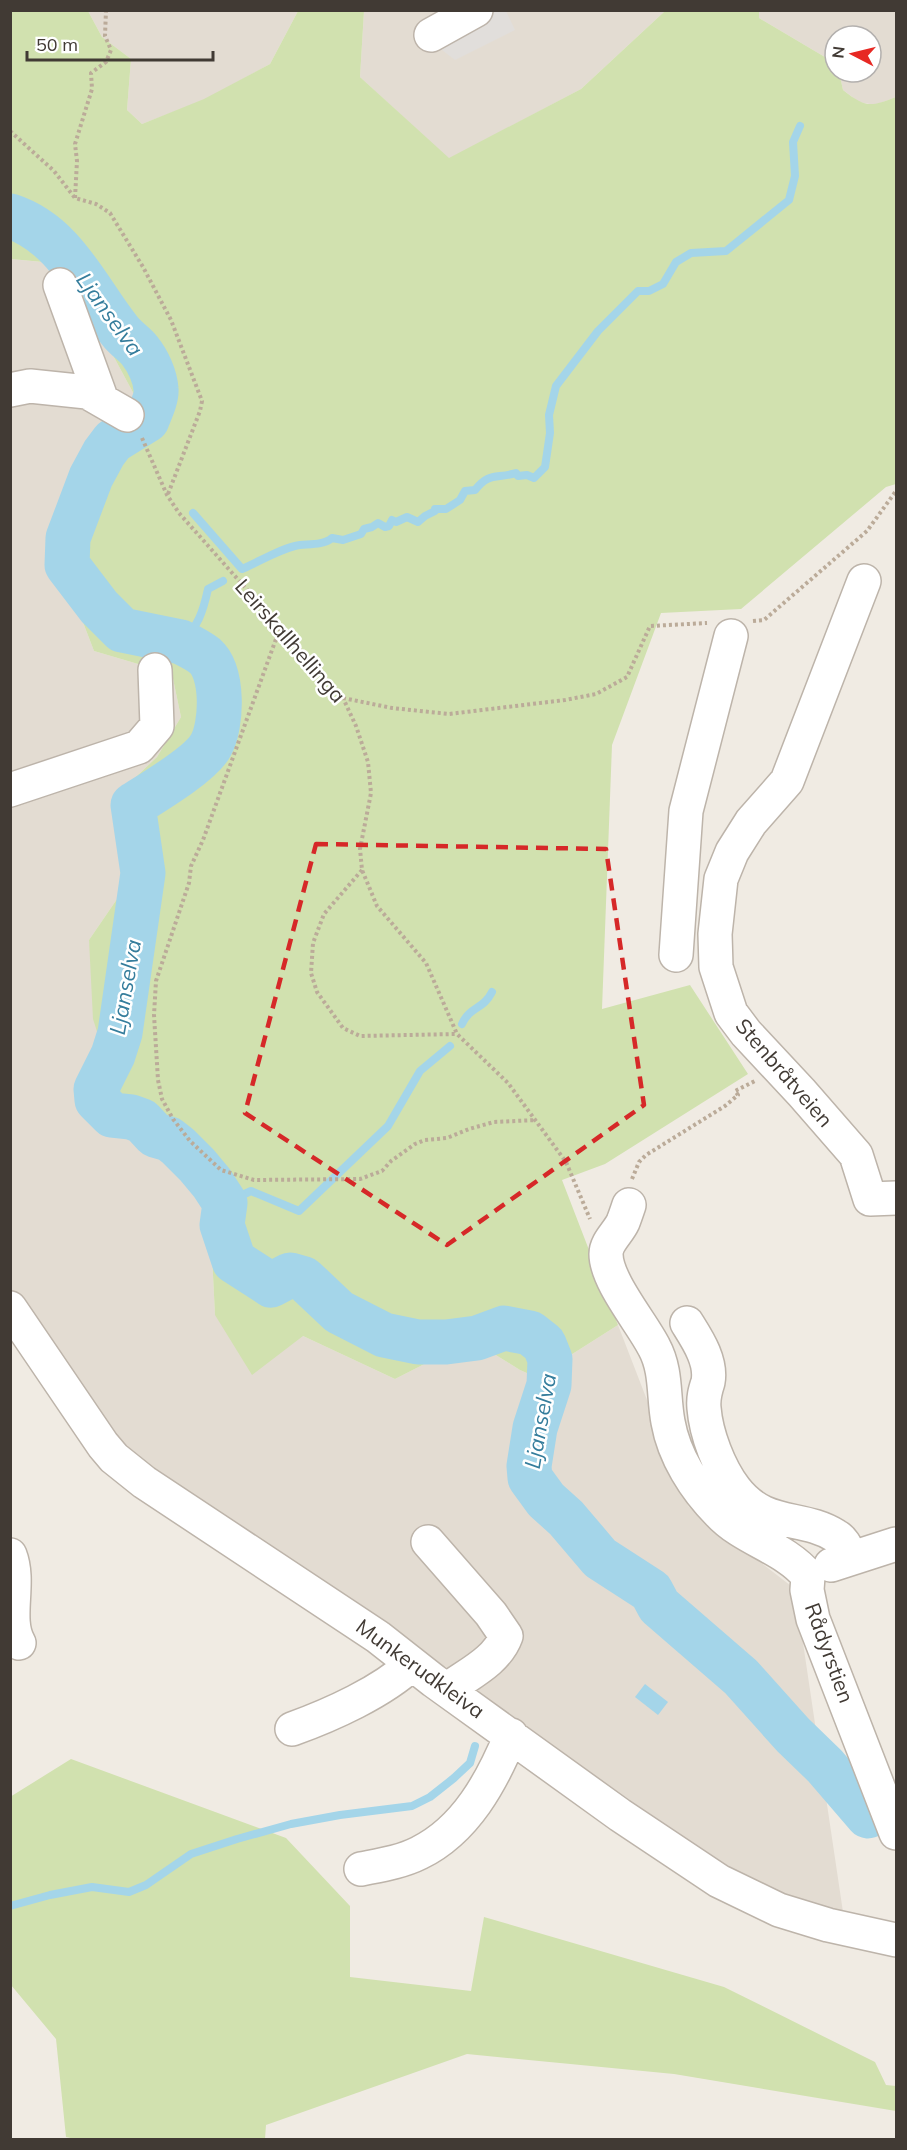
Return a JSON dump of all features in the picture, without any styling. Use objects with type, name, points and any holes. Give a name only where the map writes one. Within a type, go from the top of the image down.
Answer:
[{"type":"street","points":[[431,35],[477,10]]},
{"type":"street","points":[[60,285],[123,416]]},
{"type":"street","points":[[10,390],[30,386],[87,392],[123,416]]},
{"type":"street","name":"Stenbråtveien","points":[[864,581],[787,781],[751,822],[732,852],[721,879],[715,934],[716,967],[730,1013],[856,1155],[870,1199],[897,1198]]},
{"type":"street","points":[[676,955],[686,811],[730,627]]},
{"type":"street","points":[[10,790],[139,747],[157,726],[155,670]]},
{"type":"street","points":[[681,873],[721,879]]},
{"type":"street","points":[[606,1254],[610,1241],[623,1222],[629,1205]]},
{"type":"street","name":"Rådyrstien","points":[[606,1254],[615,1282],[660,1359],[664,1375],[668,1424],[687,1472],[710,1504],[732,1525],[788,1557],[808,1575],[807,1590],[813,1619],[897,1833]]},
{"type":"street","name":"Munkerudkleiva","points":[[10,1308],[47,1359],[87,1423],[114,1458],[144,1482],[365,1629],[620,1815],[719,1881],[778,1910],[828,1925],[897,1940]]},
{"type":"street","points":[[687,1323],[700,1343],[707,1365],[708,1380],[703,1394],[708,1429],[724,1470],[735,1488],[749,1503],[766,1515],[815,1527],[837,1536],[845,1544],[851,1558]]},
{"type":"street","points":[[428,1542],[491,1614],[506,1636],[502,1647],[492,1658],[448,1689]]},
{"type":"street","points":[[808,1575],[851,1558],[897,1544]]},
{"type":"street","points":[[10,1555],[15,1592],[13,1625],[18,1643]]},
{"type":"street","points":[[292,1729],[324,1718],[399,1676],[412,1664]]},
{"type":"street","points":[[361,1869],[391,1863],[418,1854],[450,1833],[484,1791],[511,1735]]},
{"type":"path","points":[[75,198],[77,160],[75,144],[92,89],[91,73],[106,62],[111,50],[105,36],[106,10]]},
{"type":"path","points":[[10,131],[54,171],[75,198],[96,204],[110,213],[143,267],[171,320],[202,401],[180,466],[167,495]]},
{"type":"path","name":"Leirskallhellinga","points":[[123,416],[179,513],[343,698],[356,726],[368,762],[371,794],[360,849],[362,870]]},
{"type":"path","points":[[343,698],[392,708],[449,714],[596,694],[627,677],[650,626],[730,627],[764,620],[867,531],[897,491]]},
{"type":"path","points":[[280,628],[203,840],[191,866],[189,883],[156,981],[154,1015],[158,1080],[162,1099],[173,1119],[203,1154],[221,1170],[254,1180],[360,1179],[382,1171],[407,1149],[425,1140],[447,1138],[494,1122],[536,1120]]},
{"type":"path","points":[[457,1034],[360,1036],[344,1028],[316,992],[312,973],[313,943],[324,914],[362,870],[377,906],[426,963],[457,1034],[508,1083],[566,1162],[606,1254]]},
{"type":"path","points":[[629,1205],[630,1183],[639,1162],[646,1155],[725,1106],[738,1095],[736,1090],[757,1080]]},
{"type":"highlighted area","points":[[316,844],[606,849],[644,1105],[447,1245],[245,1113]]},
{"type":"shaded area","points":[[88,11],[298,11],[270,64],[204,100],[142,124],[127,110],[131,59],[102,37]]},
{"type":"shaded area","points":[[364,11],[665,11],[581,89],[449,159],[360,77]]},
{"type":"shaded area","points":[[497,11],[506,11],[515,30],[455,60],[433,43]]},
{"type":"shaded area","points":[[759,11],[896,11],[896,97],[875,105],[859,102],[843,90],[842,84],[883,84],[883,24],[823,24],[823,56],[759,18]]},
{"type":"shaded area","points":[[10,259],[64,264],[137,400],[58,557],[94,651],[172,674],[181,717],[157,757],[122,790],[128,883],[89,940],[116,1091],[209,1195],[215,1315],[303,1336],[395,1379],[448,1352],[486,1349],[538,1378],[618,1325],[688,1506],[795,1589],[847,1939],[755,1900],[137,1481],[11,1332]]},
{"type":"green space","points":[[10,11],[88,11],[102,37],[131,59],[127,110],[142,124],[204,99],[270,64],[298,11],[364,11],[360,77],[449,158],[581,89],[665,11],[759,11],[759,18],[823,56],[823,84],[842,84],[843,90],[857,100],[868,104],[880,103],[896,97],[896,484],[886,487],[741,609],[661,613],[612,745],[602,1009],[690,985],[748,1074],[605,1164],[562,1180],[618,1325],[538,1378],[486,1349],[448,1352],[395,1379],[303,1336],[252,1375],[215,1315],[209,1195],[116,1091],[93,1019],[89,940],[128,883],[122,790],[157,757],[181,717],[172,674],[94,651],[58,557],[137,400],[64,264],[11,259]]},
{"type":"green space","points":[[71,1759],[286,1838],[350,1906],[350,1977],[471,1991],[484,1917],[724,1987],[875,2062],[886,2085],[896,2086],[896,2111],[674,2074],[467,2054],[266,2125],[265,2139],[80,2140],[66,2137],[56,2039],[11,1985],[10,1797]]},
{"type":"water","points":[[645,1684],[668,1702],[658,1715],[635,1697]]},
{"type":"waterway","points":[[193,513],[242,569],[286,549],[321,543],[332,538],[343,540],[361,534],[364,529],[378,523],[385,527],[389,526],[392,520],[396,522],[407,517],[418,522],[435,509],[446,509],[460,500],[465,491],[475,490],[489,478],[516,473],[518,476],[527,475],[534,478],[545,467],[550,433],[549,415],[556,386],[598,331],[638,291],[649,291],[663,284],[676,262],[691,253],[726,251],[789,200],[795,176],[793,142],[800,126]]},
{"type":"waterway","name":"Ljanselva","points":[[10,216],[29,224],[60,249],[120,331],[143,355],[151,369],[156,389],[147,420],[113,441],[91,477],[68,538],[67,565],[99,607],[122,630],[181,642],[197,650],[211,664],[218,686],[217,725],[215,736],[206,753],[187,769],[133,805],[143,873],[120,1033],[113,1055],[96,1089],[97,1100],[112,1115],[142,1121],[155,1135],[169,1139],[178,1146],[197,1165],[225,1203],[222,1225],[234,1261],[271,1285],[290,1275],[304,1279],[339,1312],[384,1335],[418,1342],[446,1342],[477,1338],[504,1328],[530,1333],[544,1344],[550,1359],[549,1385],[535,1428],[529,1466],[530,1478],[546,1500],[566,1518],[600,1558],[651,1591],[659,1606],[741,1677],[793,1735],[825,1766],[868,1816]]},
{"type":"waterway","points":[[181,642],[192,631],[199,618],[208,589],[223,581]]},
{"type":"waterway","points":[[462,1024],[465,1018],[485,1002],[492,992]]},
{"type":"waterway","points":[[225,1203],[251,1191],[299,1211],[388,1126],[420,1071],[450,1046]]},
{"type":"waterway","points":[[10,1906],[92,1887],[129,1892],[146,1885],[191,1854],[237,1839],[291,1824],[412,1806],[430,1797],[470,1763],[475,1746]]}]
